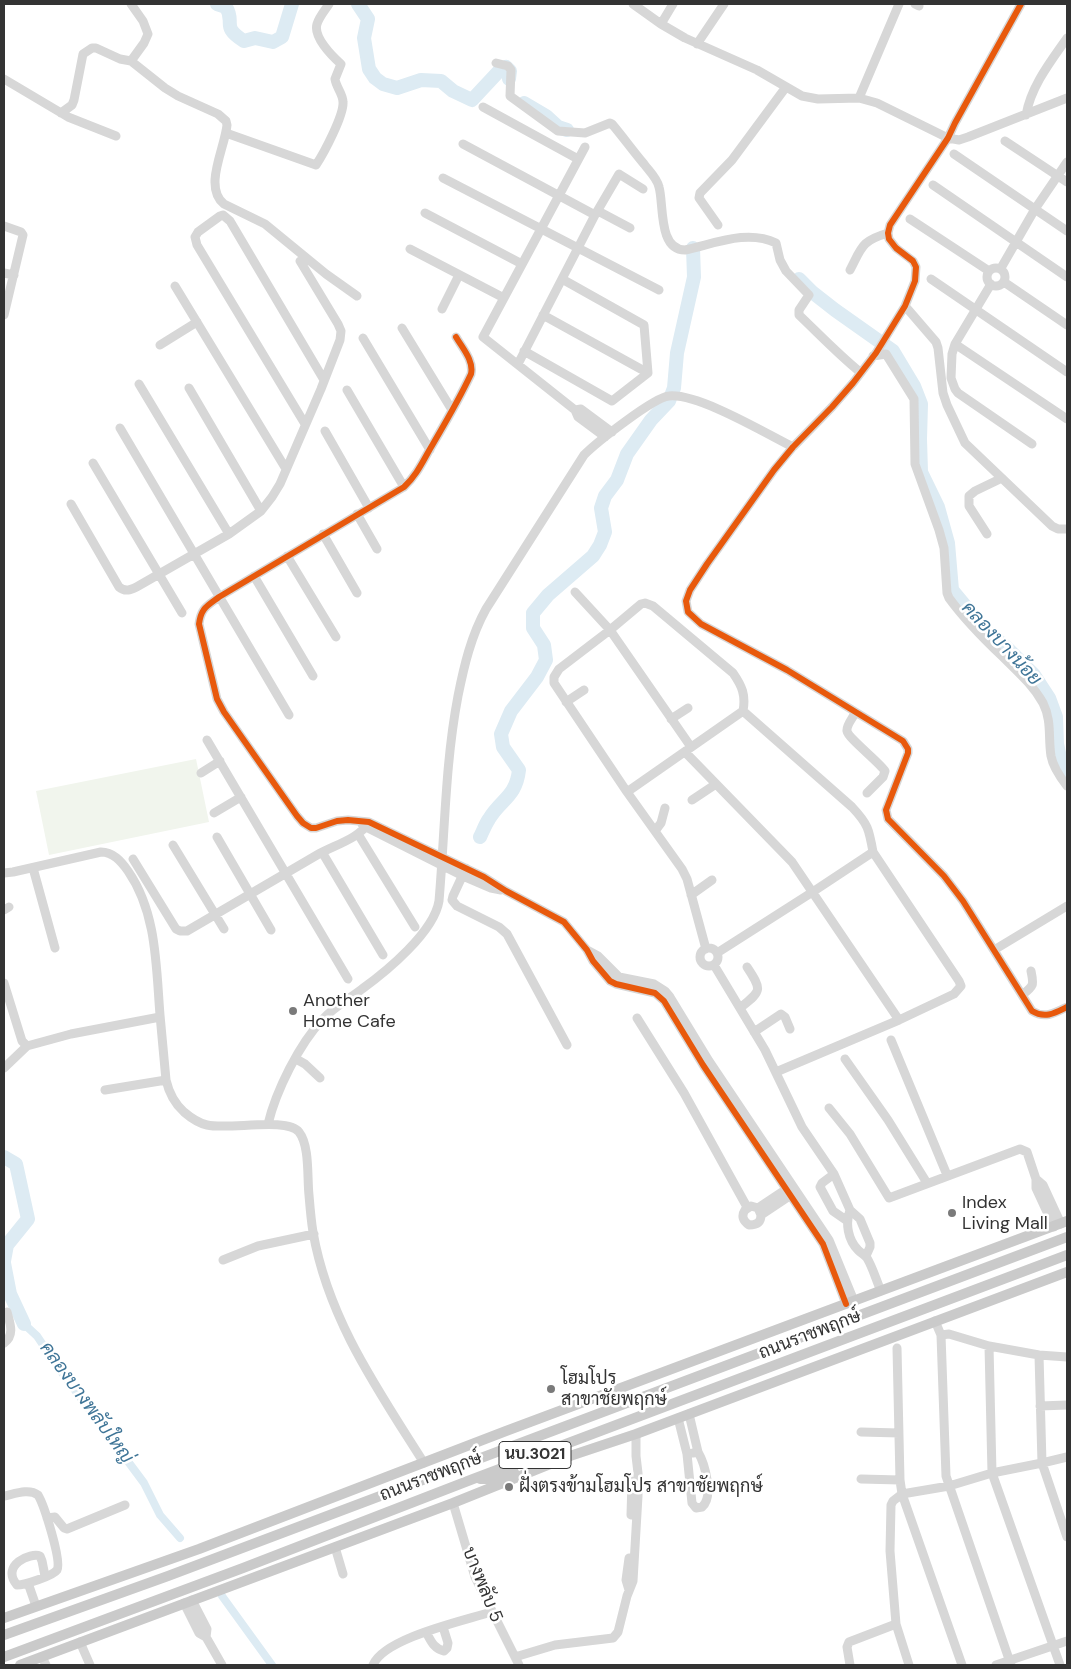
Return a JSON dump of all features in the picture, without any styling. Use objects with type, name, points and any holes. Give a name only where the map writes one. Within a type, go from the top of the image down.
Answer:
[{"type":"main road","name":"ถนนราชพฤกษ์","points":[[4,1618],[230,1537],[850,1302],[1060,1225]]},
{"type":"main road","name":"ถนนราชพฤกษ์","points":[[4,1635],[168,1576],[1067,1237]]},
{"type":"main road","name":"ถนนราชพฤกษ์","points":[[4,1657],[1067,1255]]},
{"type":"main road","name":"ถนนราชพฤกษ์","points":[[20,1665],[44,1661],[80,1642],[453,1503],[570,1456],[636,1434],[1067,1272]]},
{"type":"main road","points":[[473,1479],[493,1479],[547,1461],[570,1456]]},
{"type":"main road","points":[[168,1576],[230,1537]]},
{"type":"main road","points":[[192,1600],[243,1568]]},
{"type":"street","points":[[130,4],[143,22],[148,34],[131,61]]},
{"type":"street","points":[[226,133],[316,165],[328,145],[342,109],[343,101],[335,79],[341,64],[326,48],[316,29],[317,23],[329,4]]},
{"type":"street","points":[[633,4],[661,24],[697,44],[757,70],[808,98],[859,98],[877,103],[948,138],[959,140],[968,137],[1067,98]]},
{"type":"street","points":[[661,24],[673,4]]},
{"type":"street","points":[[697,44],[724,4]]},
{"type":"street","points":[[859,98],[899,4]]},
{"type":"street","points":[[1021,4],[948,138],[894,218],[888,233],[888,239],[891,244],[913,261],[916,267],[915,281],[905,306],[875,354],[832,407],[793,447],[765,482],[690,590],[686,607],[691,616],[701,624],[787,670],[900,738],[906,745],[908,753],[886,810],[886,816],[944,876],[963,901],[1032,1010],[1042,1015],[1050,1015],[1067,1007]]},
{"type":"street","points":[[1026,115],[1028,102],[1033,92],[1067,38]]},
{"type":"street","points":[[61,113],[72,105],[74,100],[83,54],[88,50],[96,48],[120,59],[131,61],[172,92],[218,114],[226,121],[226,133],[214,182],[215,194],[219,200],[264,224],[326,274],[357,296]]},
{"type":"street","points":[[496,63],[508,66],[511,70],[510,96],[558,131],[585,133],[610,123],[612,124],[658,184],[664,230],[676,248],[685,250],[745,237],[760,238],[776,243],[780,260],[786,270],[809,296],[799,310],[799,314],[828,342],[832,349],[860,372]]},
{"type":"street","points":[[4,79],[61,113],[116,136]]},
{"type":"street","points":[[718,225],[699,198],[700,193],[732,160],[786,87]]},
{"type":"street","points":[[483,107],[578,158]]},
{"type":"street","points":[[1005,141],[1067,182]]},
{"type":"street","points":[[463,144],[559,196],[630,228]]},
{"type":"street","points":[[585,147],[483,337],[575,410],[578,416],[609,435]]},
{"type":"street","points":[[954,154],[1067,231]]},
{"type":"street","points":[[1001,268],[1015,242],[1067,162]]},
{"type":"street","points":[[518,364],[619,174],[643,189]]},
{"type":"street","points":[[443,178],[659,290]]},
{"type":"street","points":[[933,185],[1067,277]]},
{"type":"street","points":[[425,213],[522,264]]},
{"type":"street","points":[[305,424],[197,245],[195,236],[198,232],[220,216],[224,215],[230,221],[324,380]]},
{"type":"street","points":[[910,219],[989,271]]},
{"type":"street","points":[[4,226],[21,232],[23,235],[4,315]]},
{"type":"street","points":[[850,270],[864,244],[874,237],[888,233]]},
{"type":"street","points":[[410,250],[504,298]]},
{"type":"street","points":[[71,504],[122,590],[130,590],[159,574],[229,534],[261,511],[280,484],[340,340],[341,330],[300,261]]},
{"type":"street","points":[[1001,268],[989,271],[987,276],[990,284],[955,344],[951,363],[951,378],[958,393],[1032,444]]},
{"type":"street","points":[[990,284],[1000,286],[1004,282],[1005,273],[1001,268]]},
{"type":"street","points":[[4,273],[14,275]]},
{"type":"street","points":[[442,309],[459,275]]},
{"type":"street","points":[[562,279],[644,325],[648,373]]},
{"type":"street","points":[[931,279],[1067,372]]},
{"type":"street","points":[[1004,282],[1067,325]]},
{"type":"street","points":[[175,286],[286,469]]},
{"type":"street","points":[[905,306],[936,342],[947,405],[960,435],[971,450],[1052,526],[1067,529]]},
{"type":"street","points":[[543,315],[648,373]]},
{"type":"street","points":[[160,345],[197,322]]},
{"type":"street","points":[[402,328],[452,410]]},
{"type":"street","points":[[456,337],[471,361],[472,367],[466,384],[417,473],[404,487],[219,597],[206,606],[200,615],[201,636],[217,699],[224,712],[303,823],[311,828],[348,820],[365,824],[442,857],[491,888],[506,892],[564,922],[587,950],[593,961],[610,980],[616,984],[640,985],[655,993],[664,1001],[826,1242],[850,1302]]},
{"type":"street","points":[[363,338],[430,450]]},
{"type":"street","points":[[955,344],[1067,419]]},
{"type":"street","points":[[524,352],[612,401],[648,373]]},
{"type":"street","points":[[875,354],[886,354],[914,399],[916,471],[940,530],[944,548],[949,598],[970,625],[1033,687],[1044,704],[1049,716],[1050,756],[1060,777],[1067,786]]},
{"type":"street","points":[[139,384],[229,534]]},
{"type":"street","points":[[189,388],[261,511]]},
{"type":"street","points":[[347,390],[404,487]]},
{"type":"street","points":[[268,1124],[275,1101],[296,1059],[322,1019],[379,976],[418,939],[430,924],[438,906],[450,741],[469,650],[478,623],[584,455],[652,404],[667,396],[678,396],[698,401],[749,424],[793,447]]},
{"type":"street","points":[[120,428],[289,715]]},
{"type":"street","points":[[325,431],[369,508]]},
{"type":"street","points":[[93,464],[182,613]]},
{"type":"street","points":[[987,534],[969,506],[969,496],[975,491],[1002,478]]},
{"type":"street","points":[[357,514],[377,549]]},
{"type":"street","points":[[323,534],[357,593]]},
{"type":"street","points":[[287,556],[336,637]]},
{"type":"street","points":[[254,576],[313,676]]},
{"type":"street","points":[[575,592],[610,630],[672,719],[688,750],[716,784],[792,862],[811,893],[899,1020]]},
{"type":"street","points":[[706,949],[682,869],[566,702],[554,683],[554,677],[556,672],[641,604],[646,603],[733,673],[744,694],[743,711]]},
{"type":"street","points":[[566,702],[584,690]]},
{"type":"street","points":[[672,719],[688,708]]},
{"type":"street","points":[[627,792],[743,711]]},
{"type":"street","points":[[743,711],[863,818],[869,831],[873,852],[961,986],[954,994],[899,1020],[776,1072]]},
{"type":"street","points":[[856,713],[847,727],[849,734],[885,771],[883,776],[867,793]]},
{"type":"street","points":[[207,740],[348,979]]},
{"type":"street","points":[[201,772],[220,761]]},
{"type":"street","points":[[692,800],[716,784]]},
{"type":"street","points":[[214,813],[241,797]]},
{"type":"street","points":[[655,830],[661,823],[665,808]]},
{"type":"street","points":[[133,859],[176,929],[183,932],[322,852],[358,834],[365,824]]},
{"type":"street","points":[[358,834],[415,927]]},
{"type":"street","points":[[217,837],[271,930]]},
{"type":"street","points":[[172,845],[224,929]]},
{"type":"street","points":[[4,873],[101,852],[110,853],[122,862],[140,891],[149,920],[155,955],[168,1091],[176,1103],[190,1116],[203,1124],[224,1127],[268,1124],[291,1126],[299,1132],[303,1138],[307,1158],[314,1234],[330,1297],[352,1345],[424,1463]]},
{"type":"street","points":[[322,852],[383,955]]},
{"type":"street","points":[[717,952],[873,852]]},
{"type":"street","points":[[33,868],[55,948]]},
{"type":"street","points":[[465,872],[453,896],[454,903],[499,927],[507,934],[567,1045]]},
{"type":"street","points":[[691,894],[712,880]]},
{"type":"street","points":[[994,950],[1067,906]]},
{"type":"street","points":[[706,949],[712,949],[717,952],[718,961],[714,965],[706,966],[701,961],[700,956],[706,949]]},
{"type":"street","points":[[714,965],[776,1072],[802,1127],[834,1174],[850,1210],[860,1219],[870,1243],[866,1256]]},
{"type":"street","points":[[740,1008],[754,997],[758,988],[756,980],[747,967]]},
{"type":"street","points":[[1022,995],[1032,988],[1031,970]]},
{"type":"street","points":[[4,983],[22,1041],[27,1046]]},
{"type":"street","points":[[754,1032],[781,1014],[785,1017],[790,1029]]},
{"type":"street","points":[[4,1068],[27,1046],[80,1032],[160,1017]]},
{"type":"street","points":[[637,1018],[684,1093],[747,1207]]},
{"type":"street","points":[[891,1040],[946,1175]]},
{"type":"street","points":[[296,1059],[305,1064],[320,1078]]},
{"type":"street","points":[[845,1059],[888,1120],[927,1182]]},
{"type":"street","points":[[105,1090],[166,1080]]},
{"type":"street","points":[[829,1108],[850,1134],[888,1198],[1020,1149],[1026,1152],[1036,1179],[1036,1188],[1060,1225]]},
{"type":"street","points":[[834,1174],[822,1183],[820,1187],[833,1211],[846,1220]]},
{"type":"street","points":[[760,1211],[792,1190]]},
{"type":"street","points":[[754,1206],[760,1211],[759,1221],[753,1225],[746,1223],[743,1213],[747,1207],[754,1206]]},
{"type":"street","points":[[850,1210],[846,1220],[848,1228],[855,1246],[866,1256],[881,1291]]},
{"type":"street","points":[[223,1260],[258,1246],[314,1234]]},
{"type":"street","points":[[4,1343],[11,1334],[11,1324],[7,1312]]},
{"type":"street","points":[[935,1321],[942,1335],[946,1464],[949,1486],[1010,1663]]},
{"type":"street","points":[[942,1335],[949,1334],[989,1346],[1039,1355],[1067,1357]]},
{"type":"street","points":[[989,1346],[992,1473],[1060,1665]]},
{"type":"street","points":[[897,1348],[900,1480],[902,1494],[962,1665]]},
{"type":"street","points":[[1039,1355],[1042,1464],[1064,1520],[1067,1537]]},
{"type":"street","points":[[1040,1406],[1067,1405]]},
{"type":"street","points":[[678,1418],[687,1454],[692,1503],[694,1507],[702,1507],[707,1500],[706,1473],[703,1460],[698,1452],[689,1414]]},
{"type":"street","points":[[862,1432],[899,1433]]},
{"type":"street","points":[[517,1661],[555,1645],[613,1638],[616,1636],[629,1590],[626,1580],[634,1514],[633,1471],[636,1456],[636,1434]]},
{"type":"street","points":[[687,1454],[698,1452]]},
{"type":"street","points":[[909,1665],[896,1624],[890,1551],[891,1505],[893,1501],[902,1494],[949,1486],[992,1473],[1042,1464],[1067,1457]]},
{"type":"street","points":[[861,1479],[900,1480]]},
{"type":"street","points":[[4,1496],[30,1491],[35,1492],[41,1501],[47,1518],[56,1548],[58,1564],[57,1570],[45,1576],[28,1583],[17,1585],[8,1577],[8,1568],[14,1562],[33,1554],[37,1554],[42,1561],[45,1576]]},
{"type":"street","name":"บางพลับ 5","points":[[453,1503],[471,1566],[491,1612],[517,1661]]},
{"type":"street","points":[[47,1518],[55,1517],[66,1529],[125,1505]]},
{"type":"street","points":[[335,1547],[343,1574]]},
{"type":"street","points":[[28,1583],[36,1606]]},
{"type":"street","points":[[192,1600],[207,1629],[206,1637],[222,1665]]},
{"type":"street","points":[[373,1665],[376,1659],[392,1646],[412,1637],[491,1612]]},
{"type":"street","points":[[850,1665],[847,1647],[850,1642],[896,1624]]},
{"type":"street","points":[[426,1632],[434,1646],[438,1650],[444,1651],[448,1643],[443,1627]]},
{"type":"street","points":[[996,1665],[1010,1663],[1067,1641]]},
{"type":"street","points":[[80,1642],[90,1665]]},
{"type":"shaded area","points":[[196,759],[209,822],[49,855],[36,791]]},
{"type":"waterway","name":"คลองบางน้อย","points":[[217,4],[226,7],[229,12],[232,32],[244,41],[255,38],[273,42],[282,37],[292,4]]},
{"type":"waterway","name":"คลองบางน้อย","points":[[358,4],[368,19],[364,38],[369,69],[375,78],[383,84],[397,88],[421,80],[441,81],[453,91],[472,100],[500,70],[506,67],[510,71],[509,79]]},
{"type":"waterway","name":"คลองบางน้อย","points":[[524,103],[546,116],[558,127],[567,130]]},
{"type":"waterway","points":[[480,837],[489,819],[515,786],[519,770],[503,747],[501,734],[511,711],[537,677],[546,660],[544,645],[533,628],[533,613],[548,595],[593,556],[600,545],[605,532],[601,508],[605,496],[617,480],[627,454],[651,420],[669,401],[674,388],[677,353],[694,277],[693,248]]},
{"type":"waterway","name":"คลองบางน้อย","points":[[799,279],[835,310],[893,351],[914,386],[921,404],[921,472],[938,507],[948,543],[952,590],[986,631],[1006,647],[1034,675],[1049,698],[1056,717],[1057,744],[1061,762],[1067,770]]},
{"type":"waterway","name":"คลองบางพลับใหญ่","points":[[4,1157],[16,1164],[28,1219],[7,1245],[4,1261]]},
{"type":"waterway","name":"คลองบางพลับใหญ่","points":[[4,1263],[10,1294],[24,1324]]},
{"type":"waterway","name":"คลองบางพลับใหญ่","points":[[24,1324],[37,1336],[144,1483],[160,1515],[180,1538]]},
{"type":"waterway","name":"คลองบางพลับใหญ่","points":[[222,1596],[272,1665]]},
{"type":"cycle path","points":[[1021,4],[948,138],[890,225],[889,239],[896,248],[913,261],[916,267],[915,281],[905,306],[876,353],[853,383],[774,470],[707,564],[690,590],[686,601],[688,612],[701,624],[787,670],[903,741],[908,749],[908,753],[886,810],[888,819],[944,876],[963,901],[1032,1011],[1046,1015],[1067,1007]]},
{"type":"cycle path","points":[[456,337],[471,364],[471,374],[421,464],[408,483],[219,597],[203,611],[199,624],[217,699],[224,712],[303,823],[311,828],[316,828],[337,821],[369,822],[484,877],[564,922],[610,981],[655,993],[664,1001],[703,1065],[823,1244],[846,1304]]},
{"type":"place","name":"Another Home Cafe","points":[[293,1011]]},
{"type":"place","name":"Index Living Mall","points":[[952,1213]]},
{"type":"place","name":"โฮมโปร สาขาชัยพฤกษ์","points":[[551,1389]]},
{"type":"place","name":"ฝั่งตรงข้ามโฮมโปร สาขาชัยพฤกษ์","points":[[509,1487]]}]
